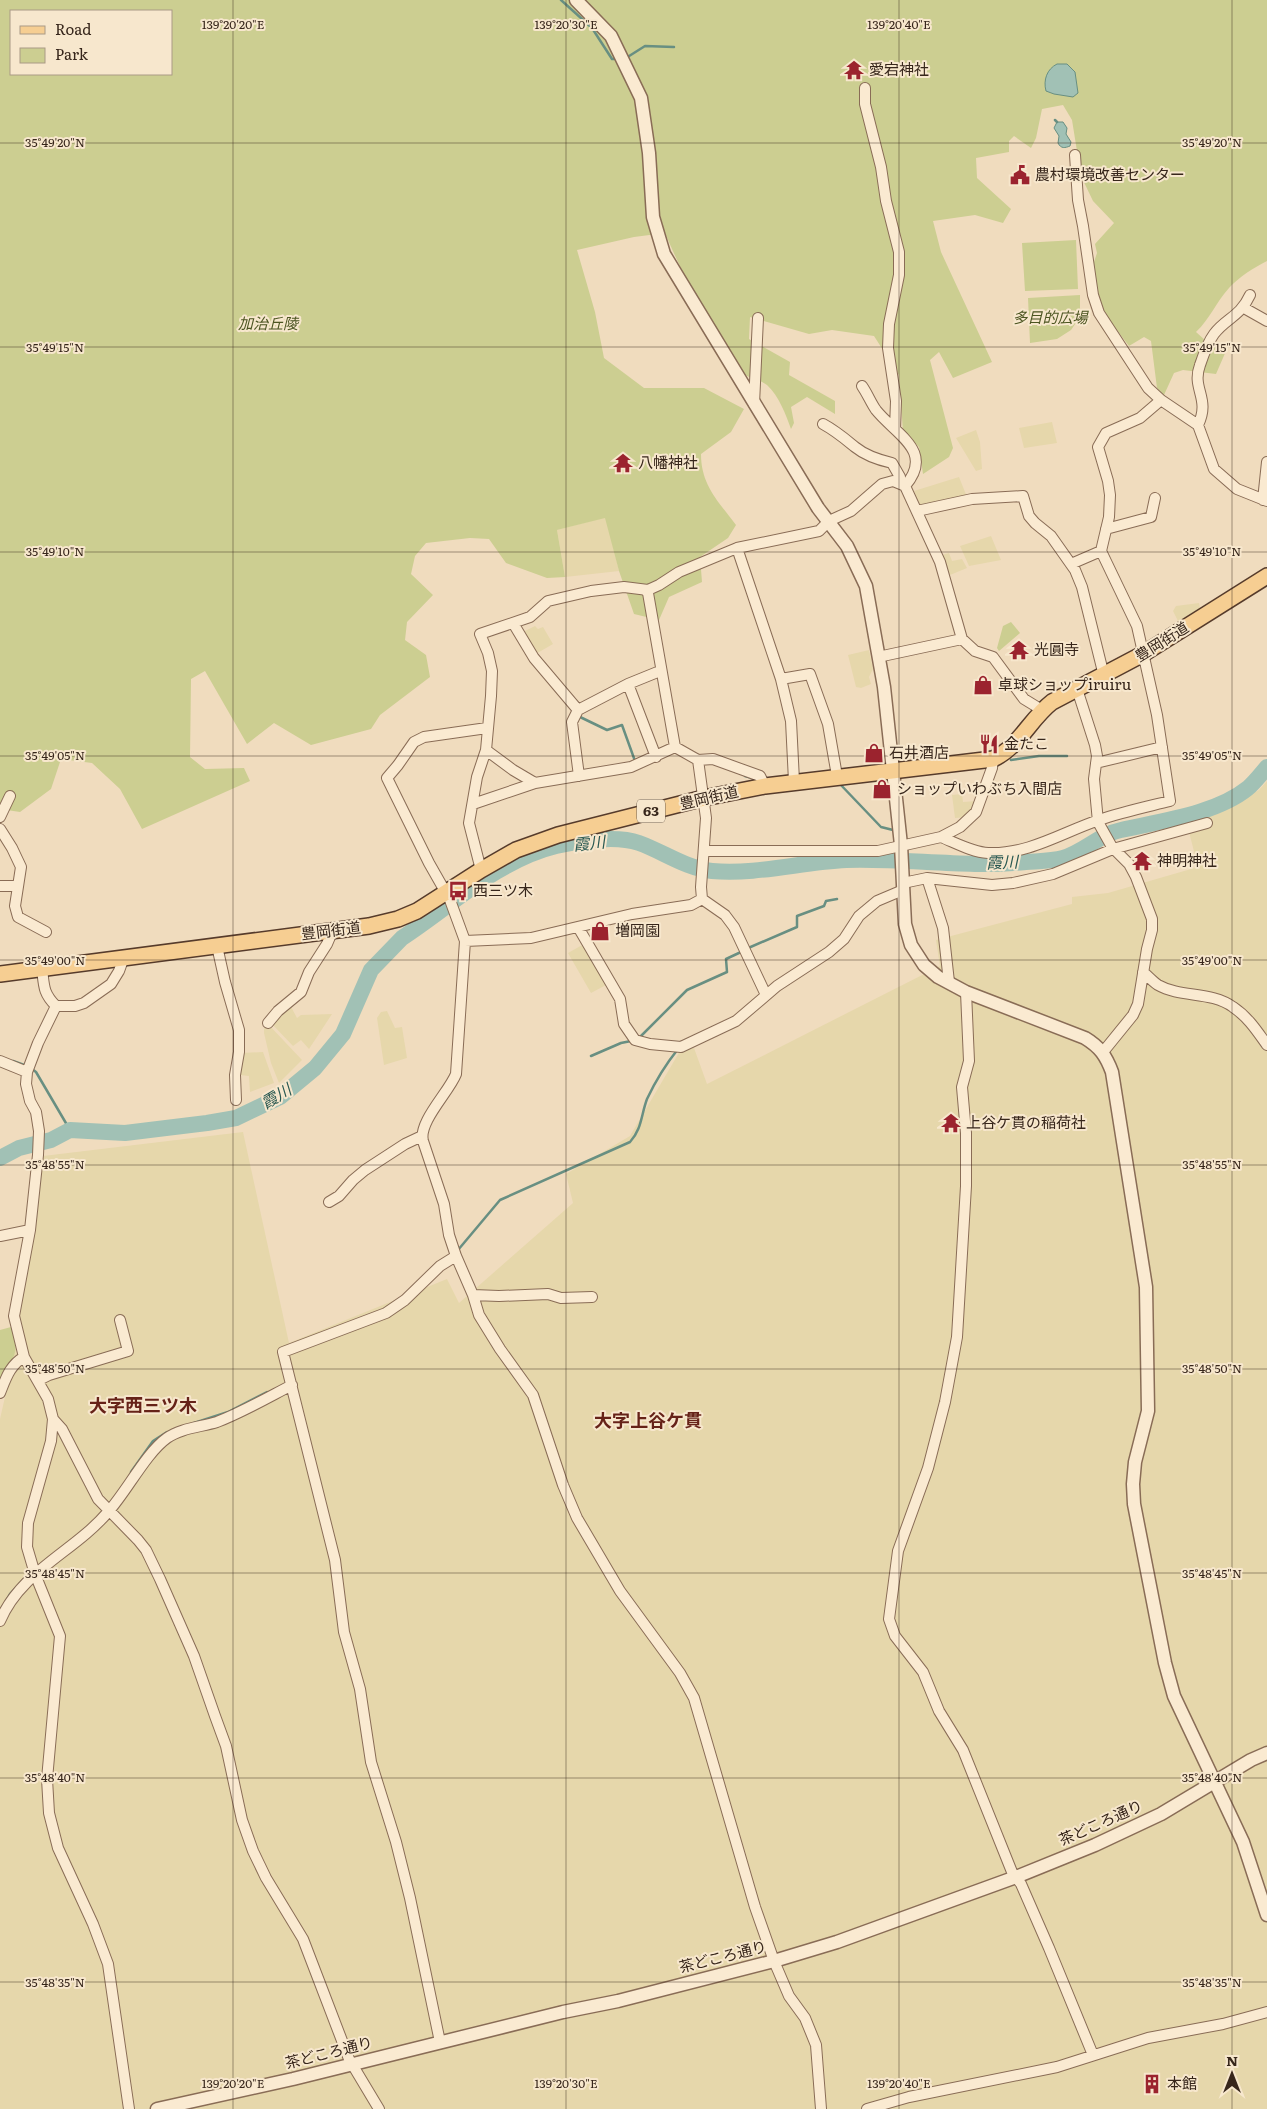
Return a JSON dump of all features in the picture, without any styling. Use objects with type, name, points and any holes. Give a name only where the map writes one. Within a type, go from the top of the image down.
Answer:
[{"type":"main road","name":"豊岡街道","points":[[0,974],[369,926],[398,919],[447,897],[481,870],[516,850],[558,835],[704,798],[765,786],[993,758],[1008,750],[1042,710],[1052,702],[1144,654],[1267,576]]},
{"type":"street","points":[[576,0],[611,36],[641,98],[649,153],[653,218],[664,254],[754,404],[778,439],[818,508],[847,546],[864,580],[878,657],[893,770],[901,847],[905,924],[911,945],[930,972],[966,992],[1085,1038],[1104,1052],[1112,1072],[1146,1287],[1148,1411],[1134,1462],[1134,1504],[1169,1681],[1214,1783],[1244,1842],[1267,1915]]},
{"type":"street","points":[[865,88],[865,104],[881,167],[886,201],[900,252],[900,275],[888,324],[889,364],[896,401],[895,429]]},
{"type":"street","points":[[1075,155],[1078,200],[1096,308],[1148,388],[1161,400],[1198,425],[1214,469],[1237,489],[1265,500],[1267,462]]},
{"type":"street","points":[[1198,425],[1203,414],[1203,403],[1197,383],[1197,373],[1200,364],[1213,334],[1244,308],[1250,295]]},
{"type":"street","points":[[1244,308],[1267,321]]},
{"type":"street","points":[[754,404],[758,318]]},
{"type":"street","points":[[862,386],[876,409],[908,440],[914,450],[916,458],[915,475],[903,484]]},
{"type":"street","points":[[941,837],[987,853],[1006,852],[1041,842],[1098,821],[1170,801],[1157,715],[1137,626],[1101,551],[1110,495],[1108,480],[1098,447],[1106,433],[1140,418],[1161,400]]},
{"type":"street","points":[[822,424],[837,431],[855,448],[875,459],[892,463],[917,511],[940,562],[962,640],[975,650],[993,657],[1024,699],[1042,710]]},
{"type":"street","points":[[481,870],[469,823],[477,777],[486,750],[492,696],[492,670],[488,653],[480,634],[530,617],[548,601],[561,597],[624,587],[645,590],[659,585],[692,566],[737,548],[819,531],[829,521],[851,511],[882,484],[894,480],[903,484]]},
{"type":"street","points":[[917,511],[972,498],[1023,496],[1029,516],[1034,523],[1051,536],[1071,564],[1082,587],[1104,676]]},
{"type":"street","points":[[1106,529],[1151,517],[1155,498]]},
{"type":"street","points":[[737,548],[781,679],[792,721],[794,782]]},
{"type":"street","points":[[1071,564],[1101,551]]},
{"type":"street","points":[[645,590],[648,593],[660,671],[675,748]]},
{"type":"street","points":[[513,623],[534,658],[578,710]]},
{"type":"street","points":[[878,657],[962,640]]},
{"type":"street","points":[[579,776],[572,722],[578,710],[628,684],[660,671]]},
{"type":"street","points":[[781,679],[810,674],[828,724],[837,776]]},
{"type":"street","points":[[628,684],[656,757]]},
{"type":"street","points":[[1077,689],[1095,745],[1096,763],[1094,779],[1098,821],[1112,848],[1129,864],[1152,919],[1152,930],[1138,1004],[1133,1015],[1104,1052]]},
{"type":"street","points":[[487,728],[419,739],[414,742],[387,778],[460,923],[465,941],[456,1074],[452,1084],[430,1116],[422,1136],[444,1204],[449,1236],[483,1324],[533,1395],[563,1485],[577,1518],[620,1591],[680,1673],[694,1698],[755,1907],[774,1961],[789,1996],[805,2018],[816,2045],[821,2109]]},
{"type":"street","points":[[1096,763],[1162,747]]},
{"type":"street","points":[[472,804],[535,783],[631,767],[675,748]]},
{"type":"street","points":[[675,748],[698,760],[714,759],[760,776],[765,786]]},
{"type":"street","points":[[486,750],[513,770],[535,783]]},
{"type":"street","points":[[705,851],[878,851],[941,837],[960,826],[976,812],[992,768],[993,758]]},
{"type":"street","points":[[698,760],[706,818],[701,886],[702,899]]},
{"type":"street","points":[[0,817],[10,796]]},
{"type":"street","points":[[578,927],[620,999],[624,1024],[635,1040],[650,1044],[681,1047],[736,1021],[766,996],[844,939],[860,916],[903,882],[926,878],[992,885],[1013,883],[1053,874],[1112,848],[1207,823]]},
{"type":"street","points":[[0,829],[21,867],[15,906],[18,918],[46,932]]},
{"type":"street","points":[[926,878],[943,928],[949,982]]},
{"type":"street","points":[[0,886],[18,886]]},
{"type":"street","points":[[465,941],[531,938],[632,914],[691,905],[702,899]]},
{"type":"street","points":[[702,899],[725,915],[734,927],[766,996]]},
{"type":"street","points":[[268,1023],[301,992],[309,972],[327,944],[333,930]]},
{"type":"street","points":[[217,946],[239,1030],[239,1052],[235,1075],[236,1100]]},
{"type":"street","points":[[56,1006],[75,1006],[84,1003],[111,984],[119,971],[124,957]]},
{"type":"street","points":[[42,968],[44,991],[56,1006]]},
{"type":"street","points":[[1143,972],[1158,984],[1174,990],[1211,997],[1232,1006],[1247,1018],[1267,1045]]},
{"type":"street","points":[[966,992],[969,1061],[962,1087],[966,1133],[966,1186],[956,1337],[945,1402],[928,1468],[898,1551],[889,1619],[895,1636],[923,1672],[939,1711],[963,1750],[1012,1872],[1049,1948],[1093,2055]]},
{"type":"street","points":[[56,1006],[49,1018],[28,1069],[26,1084],[30,1101],[36,1112],[39,1130],[38,1155],[30,1230],[14,1316],[24,1357],[39,1380],[48,1399],[53,1418],[50,1441],[28,1523],[27,1547],[35,1574],[60,1636],[47,1779],[49,1813],[58,1848],[93,1924],[108,1964],[129,2109]]},
{"type":"street","points":[[0,1062],[28,1069]]},
{"type":"street","points":[[330,1202],[339,1196],[365,1170],[405,1144],[422,1136]]},
{"type":"street","points":[[0,1236],[30,1230]]},
{"type":"street","points":[[440,2042],[410,1898],[396,1842],[371,1762],[360,1689],[344,1632],[335,1560],[283,1352],[386,1313],[405,1300],[440,1266],[456,1256]]},
{"type":"street","points":[[473,1295],[548,1294],[560,1298],[592,1297]]},
{"type":"street","points":[[39,1380],[49,1375],[128,1351],[120,1320]]},
{"type":"street","points":[[0,1393],[7,1375],[17,1362],[24,1357]]},
{"type":"street","points":[[0,1620],[12,1597],[22,1584],[89,1533],[109,1512],[156,1448],[168,1437],[237,1413],[292,1385]]},
{"type":"street","points":[[53,1418],[62,1429],[98,1499],[146,1550],[183,1627],[226,1746],[242,1820],[253,1851],[266,1878],[303,1938],[342,2043],[380,2109]]},
{"type":"street","name":"茶どころ通り","points":[[157,2109],[354,2064],[563,2012],[618,2001],[774,1961],[837,1942],[1016,1877],[1095,1845],[1144,1822],[1267,1753]]},
{"type":"street","points":[[867,2109],[909,2097],[1057,2066],[1148,2038],[1223,2024],[1267,2012]]},
{"type":"shaded area","points":[[1057,64],[1067,64],[1075,72],[1078,93],[1073,97],[1046,91],[1047,75]]},
{"type":"shaded area","points":[[1057,122],[1063,122],[1067,128],[1066,134],[1071,142],[1070,146],[1063,148],[1058,143],[1059,136],[1054,128]]},
{"type":"shaded area","points":[[1052,422],[1057,443],[1024,448],[1019,428]]},
{"type":"shaded area","points":[[976,430],[980,442],[982,469],[976,471],[956,438]]},
{"type":"shaded area","points":[[959,477],[967,497],[921,508],[914,491]]},
{"type":"shaded area","points":[[606,517],[619,571],[565,577],[557,530]]},
{"type":"shaded area","points":[[991,536],[1001,560],[969,566],[960,546]]},
{"type":"shaded area","points":[[949,553],[952,561],[962,559],[967,568],[950,575],[942,555]]},
{"type":"shaded area","points":[[1199,603],[1201,613],[1179,623],[1173,611],[1176,606]]},
{"type":"shaded area","points":[[535,626],[538,629],[543,627],[553,644],[534,655],[521,633]]},
{"type":"shaded area","points":[[869,650],[873,669],[869,677],[871,684],[861,688],[856,687],[848,655]]},
{"type":"shaded area","points":[[1267,781],[1267,2109],[0,2109],[0,1419],[13,1362],[43,1156],[243,1132],[289,1343],[447,1279],[459,1303],[573,1203],[566,1174],[630,1136],[680,1051],[694,1048],[707,1084],[940,966],[936,940],[1072,904],[1072,897],[1108,893],[1198,867],[1188,828],[1259,790]]},
{"type":"shaded area","points":[[962,794],[963,802],[977,801],[968,817],[955,818],[952,795]]},
{"type":"shaded area","points":[[584,944],[606,985],[591,993],[568,953]]},
{"type":"shaded area","points":[[289,1003],[297,1018],[301,1015],[332,1014],[309,1049],[301,1040],[293,1046],[271,1023]]},
{"type":"shaded area","points":[[387,1011],[395,1028],[402,1027],[407,1058],[384,1065],[377,1018],[381,1012]]},
{"type":"shaded area","points":[[268,1024],[302,1060],[279,1083],[271,1063],[264,1033],[264,1029]]},
{"type":"shaded area","points":[[263,1052],[274,1083],[250,1092],[249,1076],[240,1075],[241,1053]]},
{"type":"green space","name":"加治丘陵","points":[[0,0],[1267,0],[1267,261],[1246,273],[1224,293],[1196,332],[1206,341],[1226,351],[1216,374],[1183,370],[1174,373],[1164,395],[1157,388],[1151,341],[1144,337],[1129,346],[1099,307],[1093,265],[1097,253],[1095,244],[1114,223],[1093,201],[1081,176],[1072,120],[1063,105],[1042,109],[1036,138],[1031,148],[1014,136],[1009,141],[1009,152],[976,158],[977,178],[1011,209],[1003,223],[975,215],[933,221],[941,252],[992,362],[953,378],[939,352],[930,360],[953,448],[949,457],[923,474],[919,447],[903,432],[899,375],[874,336],[832,330],[809,334],[750,317],[749,339],[790,362],[789,375],[835,401],[835,414],[807,397],[791,407],[794,423],[791,429],[782,406],[771,389],[764,383],[744,374],[730,355],[699,304],[665,233],[634,237],[577,250],[595,312],[604,358],[644,388],[704,388],[744,409],[731,432],[701,454],[707,484],[736,525],[728,538],[700,557],[702,582],[669,597],[659,620],[634,614],[619,571],[605,518],[557,530],[565,577],[547,578],[506,563],[489,539],[470,538],[426,543],[415,556],[411,574],[433,595],[407,622],[405,640],[426,655],[430,677],[380,715],[371,729],[311,745],[274,723],[247,744],[205,671],[191,679],[190,757],[205,769],[244,768],[250,781],[142,829],[120,789],[92,763],[61,759],[51,789],[20,812],[0,809]]},
{"type":"green space","points":[[1076,240],[1078,289],[1025,291],[1022,243]]},
{"type":"green space","name":"多目的広場","points":[[1080,295],[1080,317],[1071,330],[1057,339],[1030,343],[1028,298]]},
{"type":"green space","points":[[1011,622],[1020,633],[999,651],[997,648],[1003,626]]},
{"type":"green space","points":[[11,1327],[16,1348],[9,1366],[0,1379],[0,1330]]},
{"type":"waterway","points":[[561,0],[592,28],[612,59],[618,59]]},
{"type":"waterway","points":[[626,58],[645,46],[674,47]]},
{"type":"waterway","points":[[578,716],[607,730],[622,725],[635,761]]},
{"type":"waterway","points":[[1011,760],[1039,756],[1067,756]]},
{"type":"waterway","name":"霞川","points":[[0,1158],[19,1148],[51,1140],[70,1130],[125,1133],[207,1123],[236,1118],[280,1097],[315,1068],[343,1034],[371,970],[402,938],[495,873],[514,862],[556,846],[575,842],[620,839],[639,843],[693,867],[729,872],[846,860],[981,864],[1050,860],[1063,858],[1078,852],[1113,832],[1187,815],[1220,804],[1248,788],[1267,767]]},
{"type":"waterway","points":[[745,776],[759,780]]},
{"type":"waterway","points":[[839,783],[881,827],[893,830]]},
{"type":"waterway","points":[[746,949],[797,927],[797,916],[824,906],[826,901],[837,899]]},
{"type":"waterway","points":[[639,1038],[687,990],[727,972],[726,959],[741,952]]},
{"type":"waterway","points":[[591,1056],[621,1043],[631,1041]]},
{"type":"waterway","points":[[458,1250],[500,1200],[630,1142],[639,1127],[650,1093],[678,1049]]},
{"type":"waterway","points":[[13,1061],[27,1066]]},
{"type":"waterway","points":[[32,1069],[36,1072],[70,1130]]},
{"type":"waterway","points":[[194,1423],[228,1412],[267,1392]]},
{"type":"waterway","points":[[131,1472],[153,1441],[167,1432]]},
{"type":"waterway","points":[[1,1610],[10,1594],[31,1571]]},
{"type":"place","name":"愛宕神社","points":[[854,70]]},
{"type":"place","name":"農村環境改善センター","points":[[1020,175]]},
{"type":"place","name":"八幡神社","points":[[623,463]]},
{"type":"place","name":"光圓寺","points":[[1019,650]]},
{"type":"place","name":"卓球ショップiruiru","points":[[983,685]]},
{"type":"place","name":"金たこ","points":[[989,744]]},
{"type":"place","name":"石井酒店","points":[[874,753]]},
{"type":"place","name":"ショップいわぶち入間店","points":[[882,789]]},
{"type":"place","name":"神明神社","points":[[1142,861]]},
{"type":"place","name":"西三ツ木","points":[[458,891]]},
{"type":"place","name":"増岡園","points":[[600,931]]},
{"type":"place","name":"上谷ケ貫の稲荷社","points":[[951,1123]]},
{"type":"place","name":"本館","points":[[1152,2084]]},
{"type":"district","name":"大字西三ツ木","points":[[143,1406]]},
{"type":"district","name":"大字上谷ケ貫","points":[[648,1421]]}]
